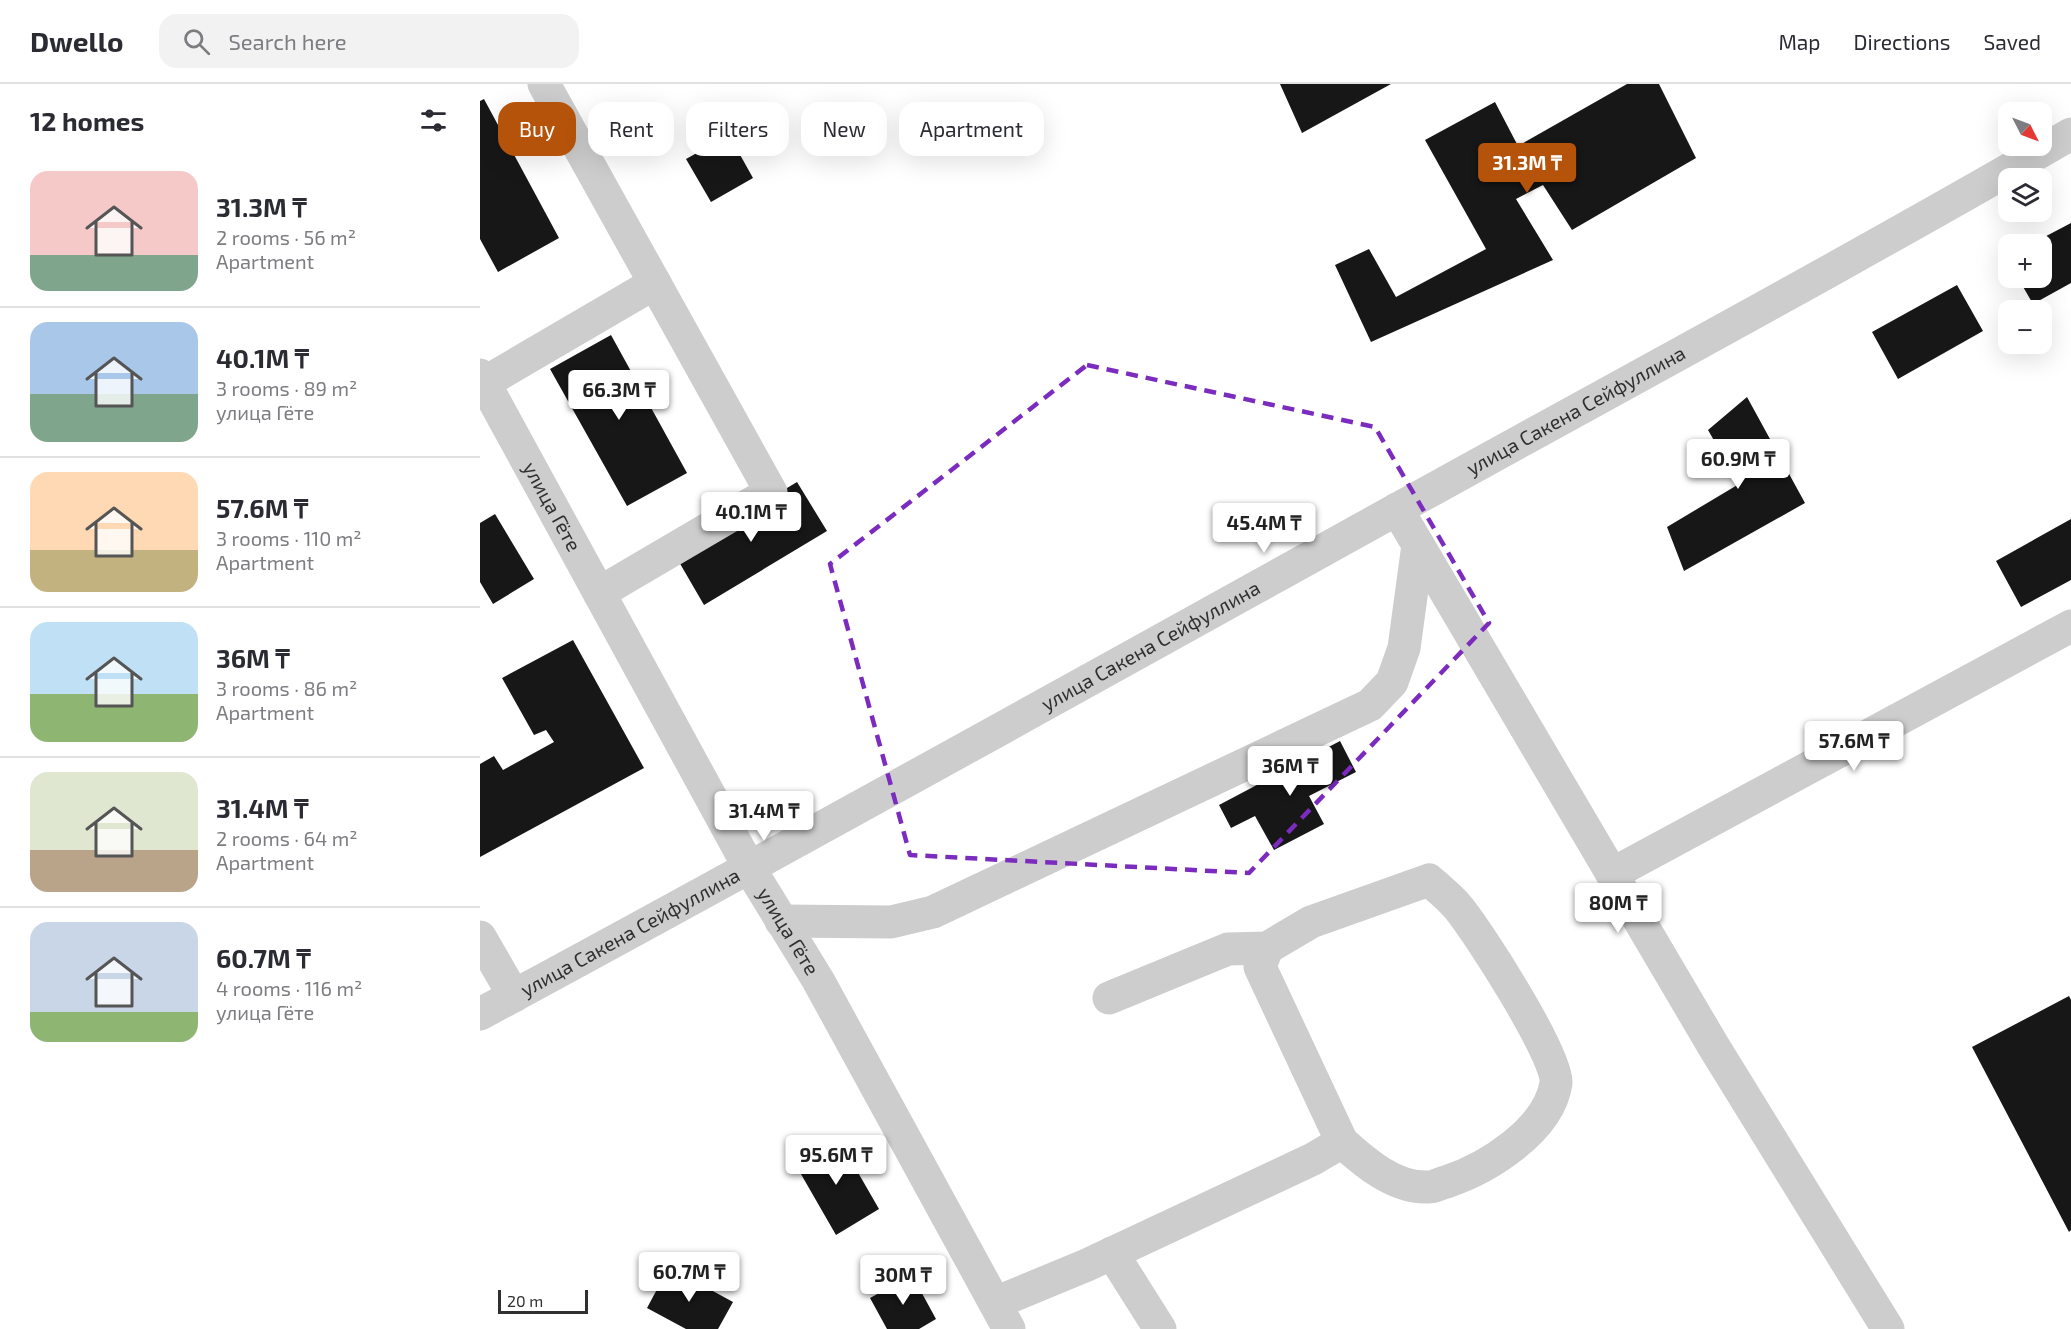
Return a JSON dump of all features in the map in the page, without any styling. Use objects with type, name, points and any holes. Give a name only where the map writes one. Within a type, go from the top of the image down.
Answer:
[{"type":"street","points":[[544,84],[771,492],[599,593]]},
{"type":"street","name":"улица Сакена Сейфуллина","points":[[480,1014],[750,869],[1396,509],[1866,252],[2071,134]]},
{"type":"street","points":[[482,379],[655,283]]},
{"type":"street","name":"улица Гёте","points":[[482,379],[750,869],[818,980],[1002,1316]]},
{"type":"street","points":[[1396,509],[1720,1057],[1888,1329]]},
{"type":"street","points":[[781,921],[891,922],[933,912],[1370,705],[1392,682],[1404,648],[1418,545]]},
{"type":"street","points":[[1612,874],[2071,626]]},
{"type":"street","points":[[1109,998],[1228,949],[1267,948],[1311,922],[1429,880],[1457,906],[1544,1044],[1557,1080],[1548,1108],[1524,1138],[1472,1173],[1429,1187],[1396,1180],[1369,1166],[1342,1142],[1260,967],[1267,948]]},
{"type":"street","points":[[480,937],[514,996]]},
{"type":"street","points":[[1002,1316],[1112,1253],[1313,1159],[1342,1142]]},
{"type":"street","points":[[1112,1253],[1160,1329]]},
{"type":"highlighted area","points":[[1087,365],[1375,427],[1489,623],[1249,873],[910,855],[830,564]]},
{"type":"building","points":[[1280,84],[1391,84],[1302,133]]},
{"type":"building","points":[[1627,84],[1659,84],[1696,158],[1572,230],[1543,185],[1516,199],[1553,260],[1371,342],[1335,265],[1369,249],[1396,297],[1486,249],[1425,140],[1495,102],[1518,146]]},
{"type":"building","points":[[484,99],[498,125],[498,156],[515,156],[559,238],[498,272],[480,239],[480,101]]},
{"type":"building","points":[[691,156],[741,156],[753,178],[711,202],[686,159]]},
{"type":"building","points":[[2071,223],[2071,283],[2040,300],[2031,300],[2024,288],[2052,288],[2052,234],[2050,234]]},
{"type":"building","points":[[1957,285],[1983,331],[1898,379],[1872,332]]},
{"type":"building","points":[[611,335],[687,473],[627,506],[550,369]]},
{"type":"building","points":[[1747,397],[1805,503],[1684,571],[1667,527],[1739,484],[1708,430]]},
{"type":"building","points":[[797,482],[827,531],[704,605],[675,555]]},
{"type":"building","points":[[495,514],[534,579],[493,604],[480,582],[480,523]]},
{"type":"building","points":[[2071,519],[2071,580],[2021,607],[1996,561]]},
{"type":"building","points":[[573,640],[644,768],[480,857],[480,764],[494,756],[503,770],[554,742],[546,730],[534,735],[502,678]]},
{"type":"building","points":[[1340,741],[1356,772],[1309,796],[1324,824],[1274,850],[1255,816],[1231,828],[1219,805]]},
{"type":"building","points":[[2069,996],[2071,1000],[2071,1230],[2069,1232],[1972,1047]]},
{"type":"building","points":[[837,1136],[879,1209],[836,1235],[794,1162]]},
{"type":"building","points":[[669,1267],[733,1302],[718,1329],[686,1329],[647,1308]]},
{"type":"building","points":[[912,1275],[936,1319],[919,1329],[887,1329],[870,1298]]}]
